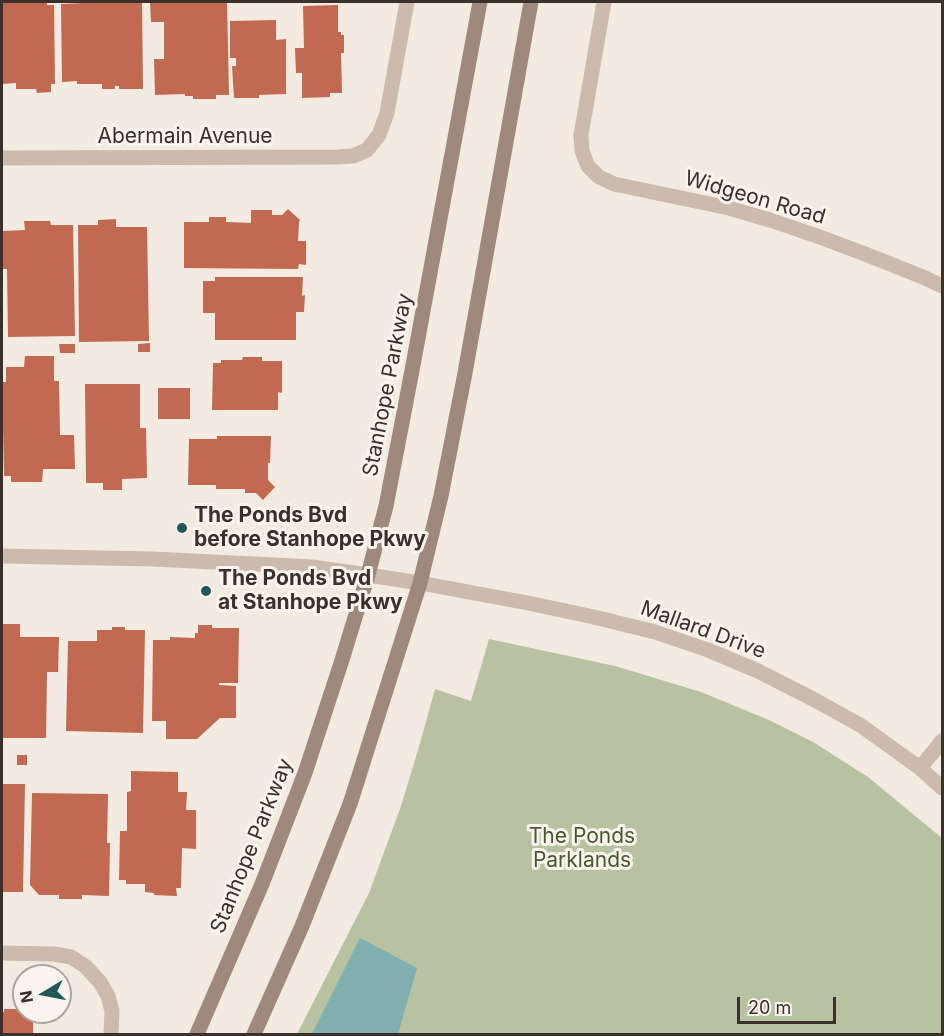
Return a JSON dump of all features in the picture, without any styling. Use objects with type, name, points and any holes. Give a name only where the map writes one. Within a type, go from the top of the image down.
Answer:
[{"type":"main road","name":"Stanhope Parkway","points":[[197,1035],[262,884],[305,773],[368,575],[386,506],[480,2]]},
{"type":"main road","points":[[254,1035],[302,927],[350,804],[420,583],[439,505],[465,373],[531,2]]},
{"type":"street","name":"Abermain Avenue","points":[[2,158],[338,158],[353,156],[367,150],[379,135],[387,112],[407,2]]},
{"type":"street","name":"Widgeon Road","points":[[604,2],[581,135],[582,151],[588,166],[599,177],[614,184],[729,208],[770,220],[942,286]]},
{"type":"street","name":"Mallard Drive","points":[[2,556],[153,559],[312,567],[420,583],[528,603],[645,629],[708,650],[758,671],[813,699],[860,725],[920,768],[942,788]]},
{"type":"street","points":[[920,768],[942,741]]},
{"type":"street","points":[[2,953],[54,954],[71,957],[85,966],[100,982],[108,996],[112,1011],[111,1035]]},
{"type":"green space","name":"The Ponds Parklands","points":[[489,639],[615,666],[701,692],[769,720],[813,742],[868,777],[942,838],[942,1034],[297,1034],[369,893],[401,806],[435,689],[471,701]]},
{"type":"water","points":[[360,938],[417,968],[398,1034],[312,1034]]},
{"type":"building","points":[[2,2],[47,2],[47,5],[54,5],[55,84],[51,84],[51,92],[37,93],[36,89],[16,89],[16,83],[2,84]]},
{"type":"building","points":[[142,2],[143,89],[119,89],[119,86],[115,86],[115,89],[102,89],[102,84],[62,82],[61,4]]},
{"type":"building","points":[[150,2],[227,2],[229,95],[216,95],[216,99],[193,99],[193,96],[185,96],[185,94],[155,95],[154,59],[164,59],[164,22],[151,22]]},
{"type":"building","points":[[338,5],[338,32],[344,35],[344,53],[341,53],[342,93],[330,93],[330,97],[302,98],[302,73],[296,73],[295,48],[304,48],[303,6]]},
{"type":"building","points":[[276,20],[276,40],[286,39],[286,94],[259,95],[259,98],[234,98],[232,66],[236,66],[236,58],[230,58],[230,21]]},
{"type":"building","points":[[288,209],[300,220],[298,241],[306,241],[306,265],[299,264],[298,269],[184,268],[184,222],[209,222],[209,217],[226,217],[226,222],[251,223],[251,210],[272,210],[272,215],[282,215]]},
{"type":"building","points":[[116,219],[116,227],[147,227],[149,341],[79,342],[78,225],[98,225],[98,220]]},
{"type":"building","points":[[24,221],[50,221],[51,225],[73,225],[75,336],[8,337],[7,269],[2,269],[2,231],[25,230]]},
{"type":"building","points":[[215,277],[303,277],[304,312],[296,312],[296,340],[215,340],[215,313],[203,313],[203,281],[215,281]]},
{"type":"building","points":[[150,343],[150,352],[138,352],[138,344]]},
{"type":"building","points":[[59,344],[75,344],[75,353],[60,353]]},
{"type":"building","points":[[25,356],[54,356],[54,381],[59,381],[60,435],[74,435],[75,469],[43,469],[42,482],[11,482],[11,476],[4,476],[2,382],[6,382],[6,367],[24,367]]},
{"type":"building","points":[[243,357],[262,357],[262,361],[282,361],[282,393],[278,392],[278,410],[212,410],[213,363],[221,363],[221,360],[242,360]]},
{"type":"building","points":[[85,384],[140,384],[140,428],[146,428],[147,478],[122,479],[122,490],[103,490],[103,483],[86,483]]},
{"type":"building","points":[[158,388],[190,388],[190,419],[158,419]]},
{"type":"building","points":[[217,436],[271,436],[268,480],[275,487],[263,500],[256,493],[245,493],[245,489],[216,489],[216,485],[188,485],[189,439],[217,439]]},
{"type":"building","points":[[2,624],[20,624],[20,637],[59,637],[58,672],[47,672],[46,738],[2,738]]},
{"type":"building","points":[[198,625],[212,625],[212,628],[239,628],[238,683],[219,683],[219,685],[236,686],[236,718],[220,718],[197,739],[166,739],[166,721],[152,721],[153,640],[170,640],[170,637],[195,638]]},
{"type":"building","points":[[112,627],[125,627],[125,630],[145,630],[143,733],[66,731],[68,641],[97,641],[97,630],[112,630]]},
{"type":"building","points":[[17,755],[27,755],[27,765],[17,765]]},
{"type":"building","points":[[131,771],[178,772],[178,792],[187,792],[186,810],[196,810],[196,849],[182,848],[181,888],[176,888],[177,896],[154,895],[154,893],[145,892],[145,884],[126,884],[126,880],[119,880],[120,831],[127,831],[127,792],[131,791]]},
{"type":"building","points":[[2,784],[25,784],[23,892],[2,892]]},
{"type":"building","points":[[32,793],[108,794],[109,896],[82,895],[82,899],[59,899],[59,895],[39,895],[30,885]]},
{"type":"building","points":[[4,1009],[12,1009],[12,1024],[33,1024],[33,1034],[2,1034],[2,1012]]},
{"type":"place","name":"The Ponds Bvd before Stanhope Pkwy","points":[[182,528]]},
{"type":"place","name":"The Ponds Bvd at Stanhope Pkwy","points":[[206,591]]}]
